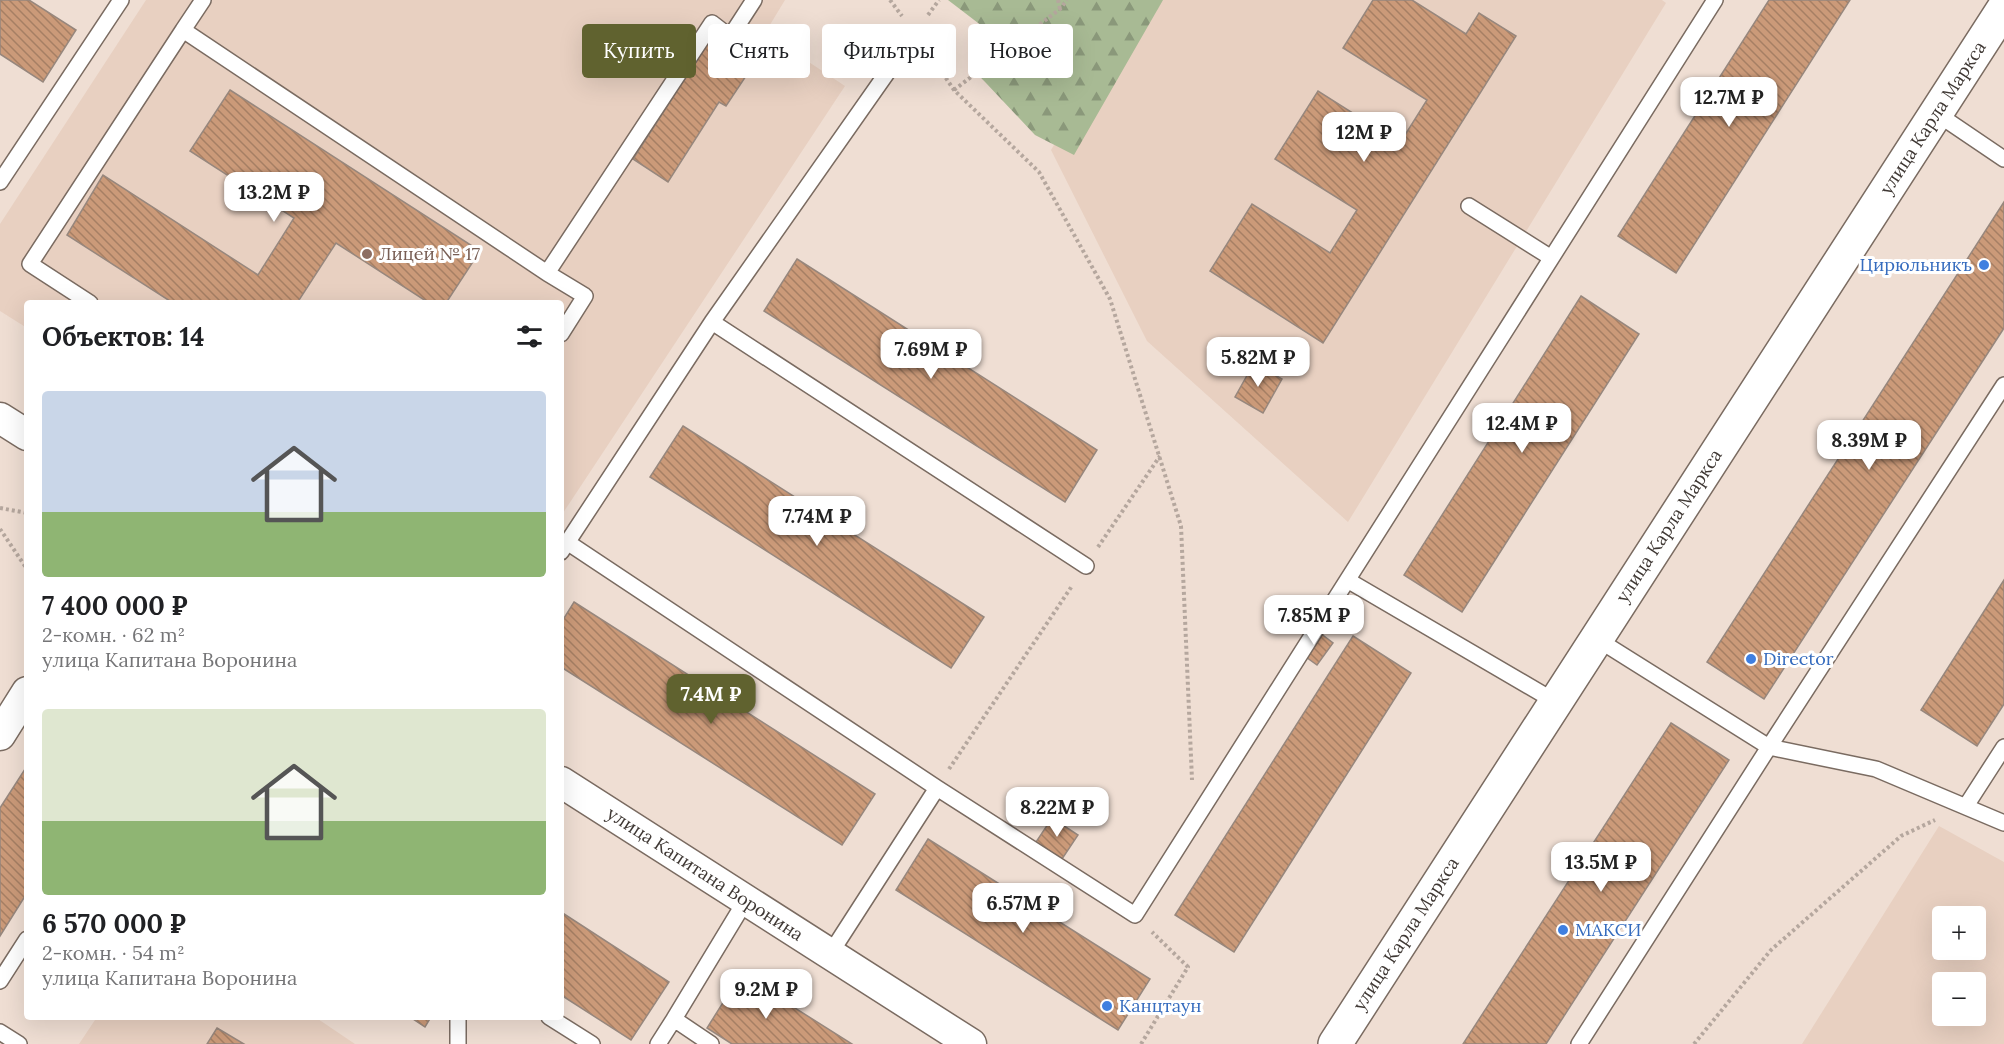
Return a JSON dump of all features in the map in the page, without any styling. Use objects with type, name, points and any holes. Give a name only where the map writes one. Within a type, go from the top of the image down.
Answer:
[{"type":"street","name":"улица Карла Маркса","points":[[1335,1044],[2004,8]]},
{"type":"street","points":[[0,418],[24,433]]},
{"type":"street","points":[[0,735],[24,697]]},
{"type":"street","name":"улица Капитана Воронина","points":[[564,789],[746,900],[971,1044]]},
{"type":"lane","points":[[2,175],[121,0]]},
{"type":"lane","points":[[85,300],[30,264],[202,0]]},
{"type":"lane","points":[[548,273],[712,24],[730,37],[754,0]]},
{"type":"lane","points":[[883,78],[712,322],[564,547],[1135,915],[1349,581],[1550,257],[1715,0]]},
{"type":"lane","points":[[183,30],[585,296],[564,329]]},
{"type":"lane","points":[[1936,113],[2004,159]]},
{"type":"lane","points":[[1469,206],[1550,257]]},
{"type":"lane","points":[[712,322],[1086,566]]},
{"type":"lane","points":[[1579,1044],[2004,385]]},
{"type":"lane","points":[[1349,581],[1556,702]]},
{"type":"lane","points":[[1597,639],[1770,747],[1876,769],[2004,823]]},
{"type":"lane","points":[[1966,806],[2004,747]]},
{"type":"lane","points":[[830,954],[936,788]]},
{"type":"lane","points":[[658,1044],[746,900]]},
{"type":"lane","points":[[0,981],[24,944]]},
{"type":"lane","points":[[458,1020],[458,1044]]},
{"type":"lane","points":[[554,1020],[592,1044]]},
{"type":"lane","points":[[674,1020],[711,1044]]},
{"type":"lane","points":[[0,1032],[20,1044]]},
{"type":"path","points":[[890,0],[908,24]]},
{"type":"path","points":[[1058,0],[1060,9]]},
{"type":"path","points":[[954,90],[1060,9],[1067,0]]},
{"type":"path","points":[[946,78],[954,90],[1039,172],[1110,299],[1181,526],[1194,823]]},
{"type":"path","points":[[936,788],[1160,456]]},
{"type":"path","points":[[0,508],[24,512]]},
{"type":"path","points":[[0,529],[24,565]]},
{"type":"path","points":[[1694,1044],[1771,951],[1901,836],[1966,806]]},
{"type":"path","points":[[1135,915],[1188,967],[1141,1044]]},
{"type":"shaded area","name":"Лицей № 17","points":[[146,0],[785,0],[770,24],[708,24],[708,78],[810,78],[810,63],[822,71],[822,78],[833,78],[845,86],[564,511],[564,300],[24,300],[24,326],[0,311],[0,224]]},
{"type":"shaded area","points":[[1143,0],[1662,0],[1666,3],[1348,522],[1147,341],[1051,150]]},
{"type":"shaded area","points":[[1939,826],[2004,862],[2004,1044],[1802,1044]]},
{"type":"shaded area","points":[[95,1020],[319,1020],[355,1044],[79,1044]]},
{"type":"green space","points":[[948,0],[1163,0],[1074,155],[1035,135],[981,78],[1073,78],[1073,24],[979,24]]},
{"type":"building","points":[[0,0],[29,0],[76,30],[43,82],[0,54]]},
{"type":"building","points":[[1373,0],[1412,0],[1466,34],[1479,13],[1516,36],[1323,343],[1210,271],[1252,204],[1330,253],[1357,210],[1275,159],[1318,91],[1400,143],[1427,100],[1343,48]]},
{"type":"building","points":[[1769,0],[1850,0],[1676,273],[1618,236]]},
{"type":"building","points":[[708,43],[708,78],[745,78],[726,106],[719,102],[668,182],[633,159],[685,78],[696,78],[696,62]]},
{"type":"building","points":[[230,90],[480,251],[448,300],[424,300],[336,243],[299,300],[168,300],[67,235],[103,175],[258,275],[294,218],[190,151]]},
{"type":"building","points":[[2004,202],[2004,328],[1764,699],[1707,662]]},
{"type":"building","points":[[797,259],[1097,450],[1065,502],[764,311]]},
{"type":"building","points":[[1581,296],[1639,334],[1462,612],[1404,575]]},
{"type":"building","points":[[1254,363],[1282,379],[1263,413],[1235,397]]},
{"type":"building","points":[[683,426],[984,617],[951,668],[650,477]]},
{"type":"building","points":[[2004,580],[2004,704],[1977,746],[1921,710]]},
{"type":"building","points":[[574,602],[875,794],[842,845],[564,669],[564,618]]},
{"type":"building","points":[[1311,626],[1333,643],[1317,665],[1295,649]]},
{"type":"building","points":[[1353,636],[1411,673],[1234,952],[1175,915]]},
{"type":"building","points":[[1671,723],[1729,760],[1546,1044],[1463,1044]]},
{"type":"building","points":[[24,771],[24,898],[0,936],[0,808]]},
{"type":"building","points":[[1052,818],[1078,835],[1062,859],[1036,842]]},
{"type":"building","points":[[928,839],[1150,979],[1118,1030],[896,890]]},
{"type":"building","points":[[564,914],[669,982],[631,1040],[564,997]]},
{"type":"building","points":[[741,974],[852,1044],[732,1044],[707,1028]]},
{"type":"building","points":[[414,1020],[429,1020],[425,1027]]},
{"type":"building","points":[[217,1028],[244,1044],[207,1044]]},
{"type":"place","name":"Лицей № 17","points":[[367,254]]},
{"type":"place","name":"Цирюльникъ","points":[[1984,265]]},
{"type":"place","name":"Director","points":[[1751,659]]},
{"type":"place","name":"МАКСИ","points":[[1563,930]]},
{"type":"place","name":"Канцтаун","points":[[1107,1006]]}]
